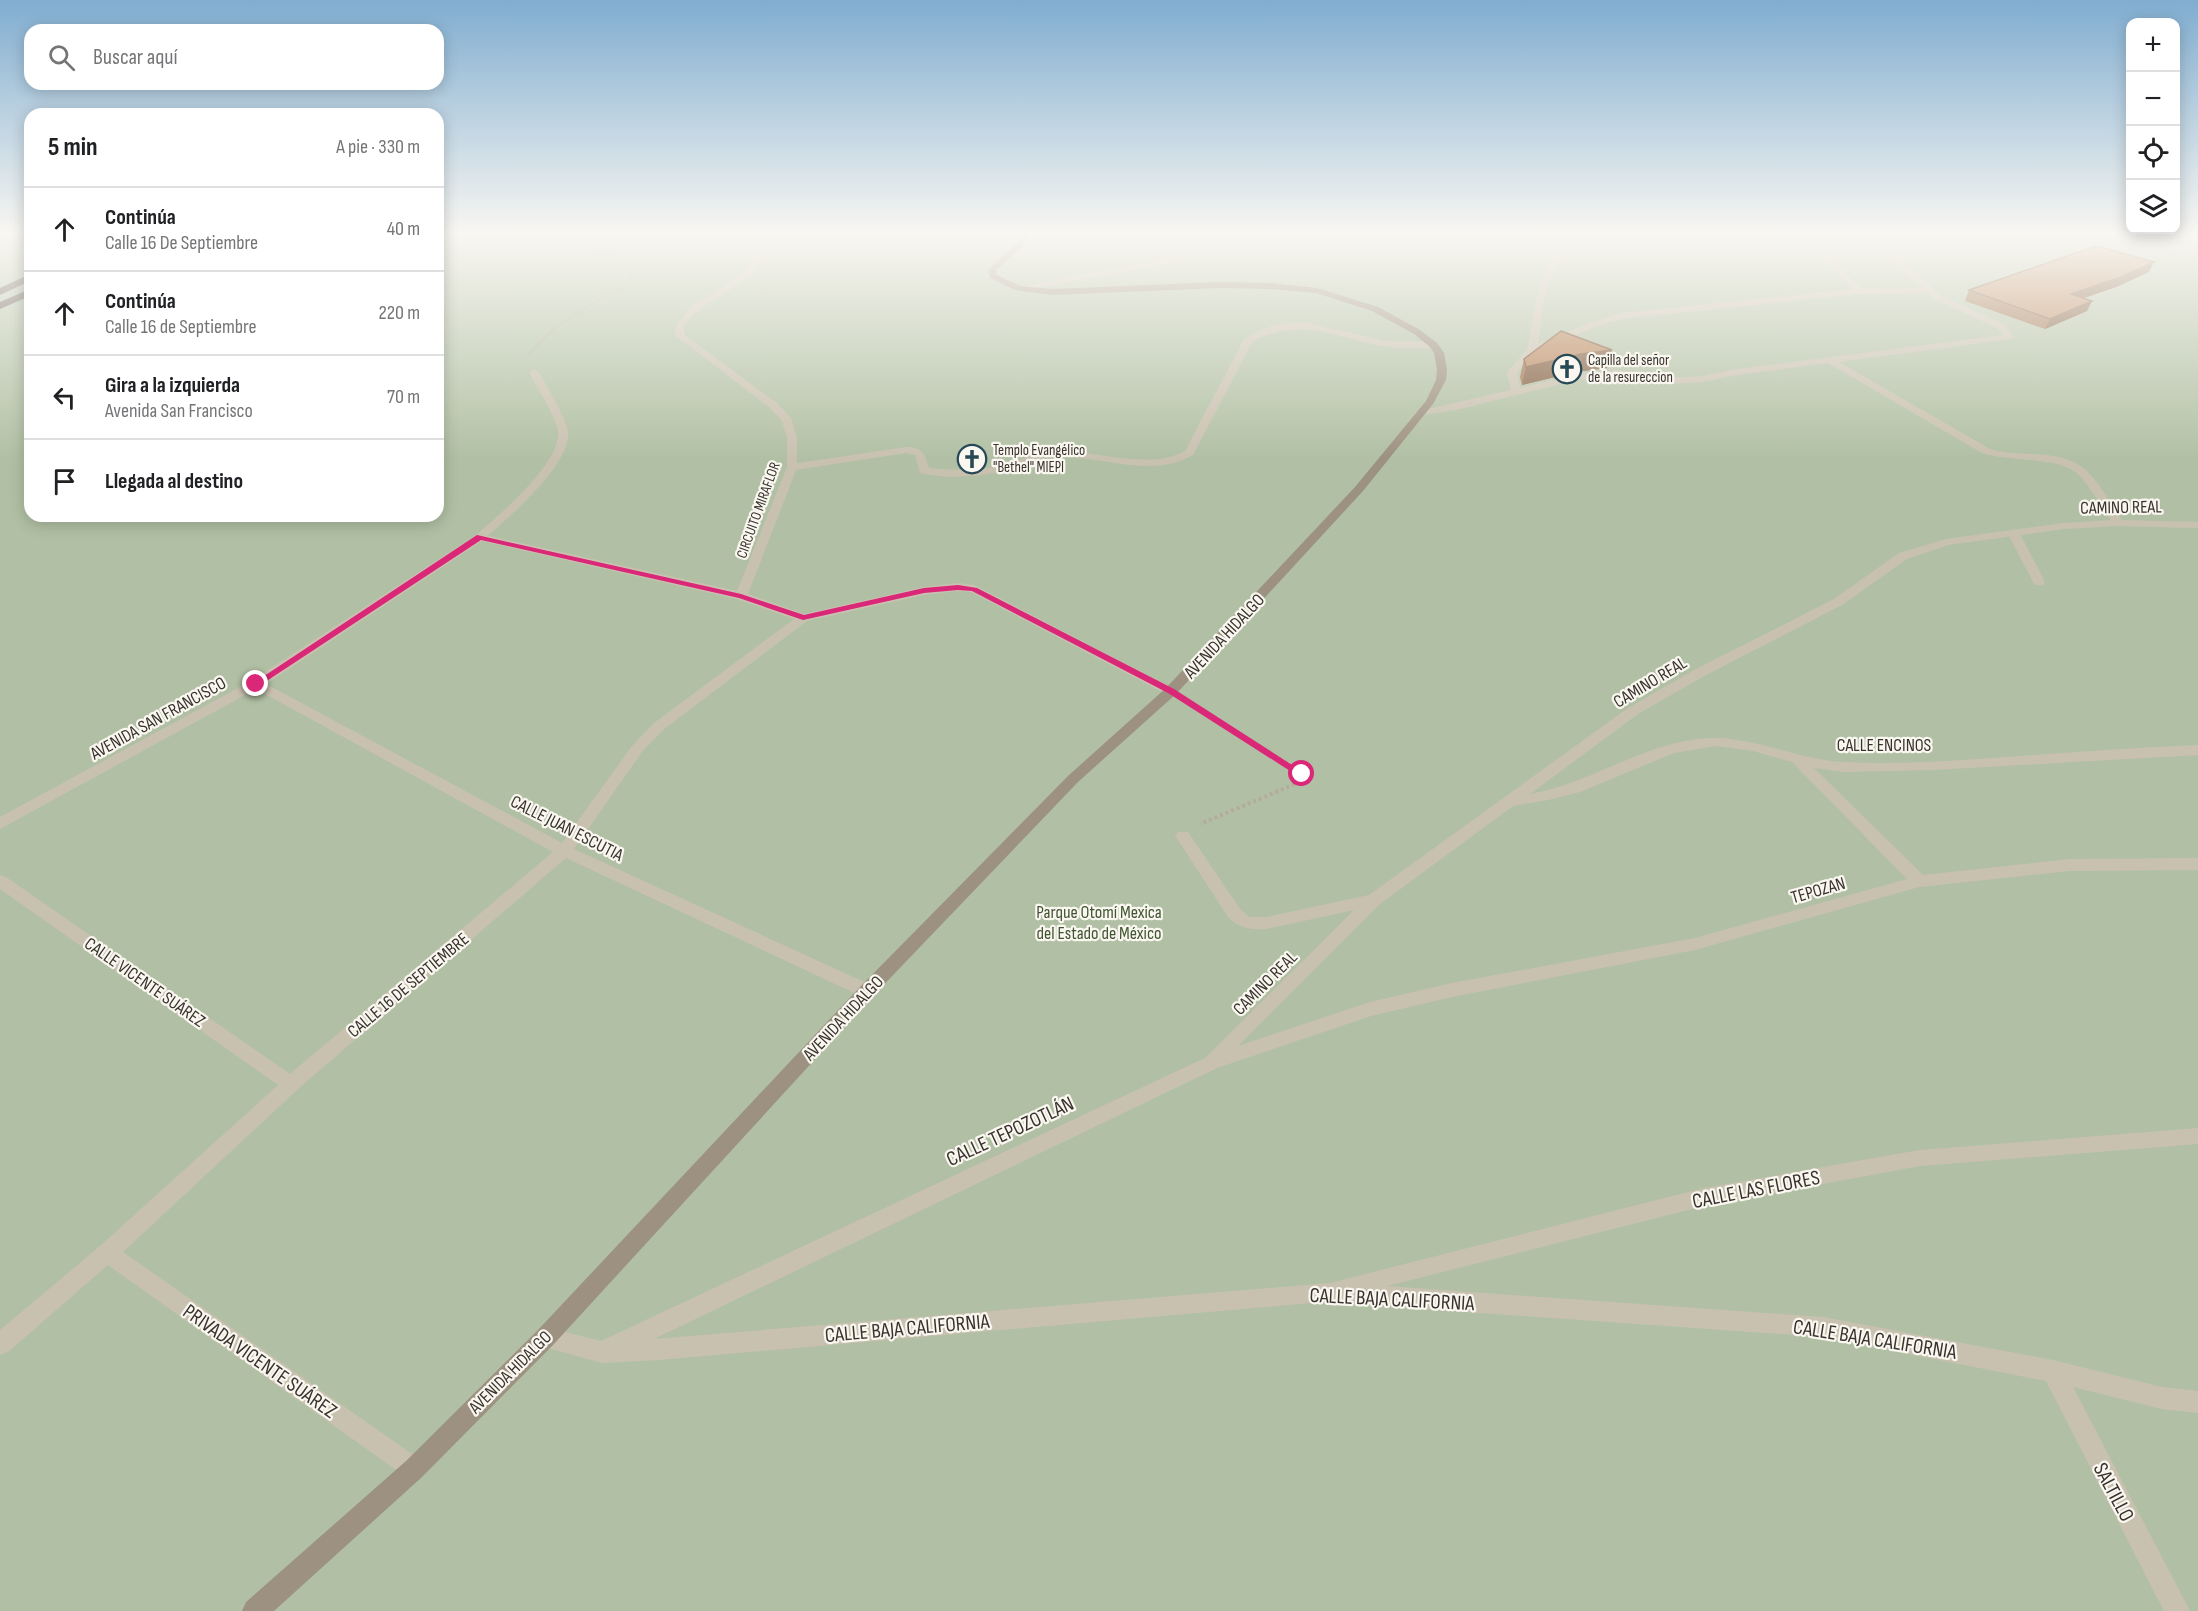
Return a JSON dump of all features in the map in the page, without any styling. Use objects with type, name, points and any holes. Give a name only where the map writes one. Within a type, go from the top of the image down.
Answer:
[{"type":"main road","points":[[1375,309],[1400,321],[1434,345]]},
{"type":"main road","name":"AVENIDA HIDALGO","points":[[255,1611],[414,1469],[544,1338],[867,991],[1073,779],[1171,691],[1359,489],[1430,402],[1441,380],[1442,369],[1439,353],[1434,345]]},
{"type":"street","name":"CIRCUITO MIRAFLOR","points":[[693,309],[679,327],[681,336],[773,405],[787,420],[792,438],[792,467],[741,596]]},
{"type":"street","points":[[1532,350],[1539,309]]},
{"type":"street","points":[[1516,393],[1512,373],[1532,350],[1592,325],[1621,316],[1686,309]]},
{"type":"street","points":[[1419,414],[1577,377],[1618,373],[1670,381],[1692,380],[2009,337],[2000,326],[1980,319],[1963,309]]},
{"type":"street","points":[[792,467],[906,450],[914,450],[920,454],[924,471],[937,473],[1009,467],[1046,455],[1067,454],[1156,461],[1179,460],[1189,453],[1249,339],[1258,333],[1278,326],[1310,324],[1388,344],[1434,345]]},
{"type":"street","points":[[1830,360],[1986,451],[2006,458],[2057,459],[2072,465],[2080,470],[2119,523]]},
{"type":"street","name":"AVENIDA SAN FRANCISCO","points":[[0,824],[256,684],[480,537],[526,496],[549,467],[561,442],[564,430],[534,372]]},
{"type":"street","name":"CAMINO REAL","points":[[1211,1063],[1374,900],[1633,711],[1701,672],[1838,602],[1903,556],[1946,542],[2013,532],[2119,523],[2198,525]]},
{"type":"street","points":[[2013,532],[2039,582]]},
{"type":"street","points":[[480,537],[741,596],[803,618]]},
{"type":"street","name":"CALLE 16 DE SEPTIEMBRE","points":[[0,1344],[107,1253],[291,1084],[564,851],[637,749],[659,726],[803,618],[924,591],[958,587],[974,589],[1171,691]]},
{"type":"street","name":"CALLE JUAN ESCUTIA","points":[[256,684],[564,851],[867,991]]},
{"type":"street","name":"CALLE ENCINOS","points":[[1510,801],[1570,790],[1631,765],[1698,743],[1730,742],[1842,767],[1914,766],[2198,750]]},
{"type":"street","points":[[1795,757],[1919,881]]},
{"type":"street","points":[[1183,836],[1227,904],[1242,921],[1253,924],[1266,923],[1374,900]]},
{"type":"street","name":"TEPOZAN","points":[[1452,990],[1695,944],[1919,881],[2070,865],[2198,864]]},
{"type":"street","name":"CALLE VICENTE SUÁREZ","points":[[0,881],[291,1084]]},
{"type":"street","name":"CALLE TEPOZOTLÁN","points":[[602,1352],[1211,1063],[1370,1009],[1452,990]]},
{"type":"street","name":"CALLE LAS FLORES","points":[[1323,1292],[1704,1197],[1920,1158],[2198,1136]]},
{"type":"street","name":"PRIVADA VICENTE SUÁREZ","points":[[107,1253],[414,1469]]},
{"type":"street","name":"CALLE BAJA CALIFORNIA","points":[[544,1338],[602,1352],[658,1349],[1323,1292],[1823,1327],[2053,1371],[2162,1398],[2198,1402]]},
{"type":"street","name":"SALTILLO","points":[[2053,1371],[2177,1611]]},
{"type":"path","points":[[534,372],[527,361],[532,349],[553,329],[583,309]]},
{"type":"path","points":[[1171,691],[1299,771],[1303,777],[1300,782],[1193,827],[1183,836]]},
{"type":"green space","name":"Parque Otomí Mexica del Estado de México","points":[[0,309],[24,309],[24,522],[444,522],[444,309],[2198,309],[2198,1611],[0,1611]]},
{"type":"building","points":[[2023,309],[2073,309],[2050,319]]},
{"type":"building","points":[[1561,331],[1612,350],[1581,354],[1526,367],[1524,359]]},
{"type":"place","name":"Capilla del señor de la resureccion","points":[[1567,369]]},
{"type":"place","name":"Templo Evangélico \"Bethel\" MIEPI","points":[[972,459]]},
{"type":"route","points":[[256,684],[480,537],[741,596],[803,618],[924,591],[958,587],[974,589],[1171,691],[1302,774]]}]
